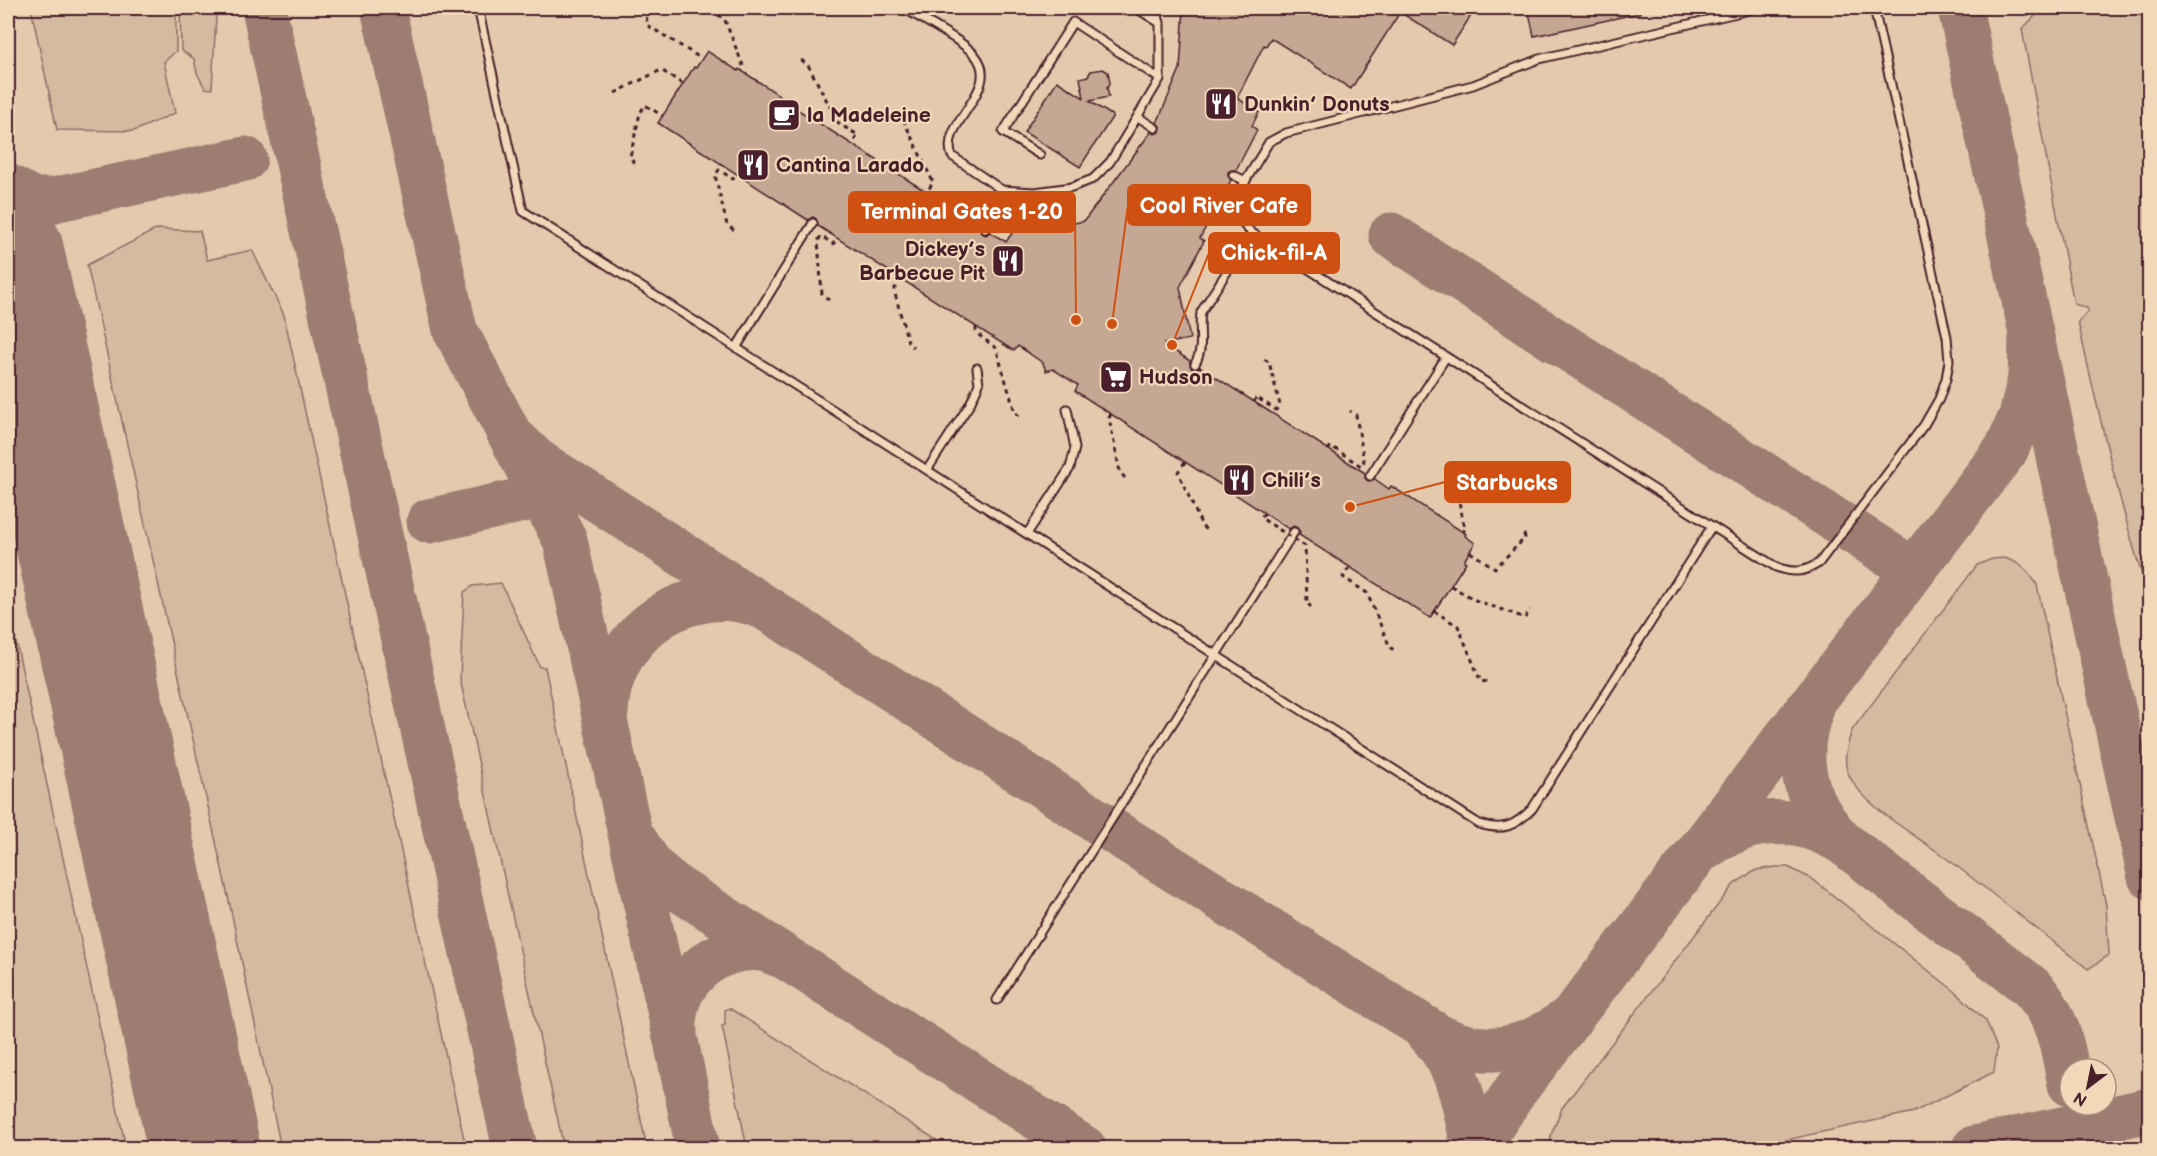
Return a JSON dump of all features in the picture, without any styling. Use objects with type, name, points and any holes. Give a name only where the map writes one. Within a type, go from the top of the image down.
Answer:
[{"type":"lane","points":[[478,8],[523,211],[1479,824],[1493,828],[1506,827],[1521,821],[1532,809],[1712,526]]},
{"type":"lane","points":[[903,8],[975,55],[981,69],[980,85],[974,99],[952,133],[948,148],[952,156],[1002,190],[1035,192],[1072,187],[1093,179],[1110,162],[1160,79],[1160,23],[1156,8]]},
{"type":"lane","points":[[1136,8],[1160,23]]},
{"type":"lane","points":[[1758,8],[1539,59],[1473,85],[1286,133],[1269,142],[1238,195],[1237,209],[1244,225],[1252,234],[1776,567],[1792,572],[1808,570],[1819,563],[1924,425],[1939,399],[1949,361],[1947,337],[1874,8]]},
{"type":"lane","points":[[1040,155],[1003,132],[1073,22],[1160,79]]},
{"type":"lane","points":[[1138,117],[1155,128]]},
{"type":"lane","points":[[1233,175],[1245,181]]},
{"type":"lane","points":[[985,229],[992,207],[1002,190]]},
{"type":"lane","points":[[736,348],[813,223]]},
{"type":"lane","points":[[1195,364],[1202,344],[1199,326],[1201,312],[1252,234]]},
{"type":"lane","points":[[1370,476],[1446,357]]},
{"type":"lane","points":[[927,470],[970,404],[979,384],[977,368]]},
{"type":"lane","points":[[1028,534],[1070,468],[1075,448],[1067,409]]},
{"type":"lane","points":[[997,1000],[1217,656],[1293,532]]},
{"type":"path","points":[[646,8],[647,25],[702,59]]},
{"type":"path","points":[[718,15],[724,18],[744,68],[742,71]]},
{"type":"path","points":[[801,60],[808,65],[839,124],[858,135],[852,144]]},
{"type":"path","points":[[615,93],[662,70],[683,84]]},
{"type":"path","points":[[634,163],[630,157],[640,113],[645,105],[663,116]]},
{"type":"path","points":[[896,115],[903,119],[933,182],[927,192]]},
{"type":"path","points":[[734,230],[727,225],[715,175],[719,170],[733,179],[736,174]]},
{"type":"path","points":[[829,300],[822,294],[818,241],[821,236],[833,244],[838,239]]},
{"type":"path","points":[[901,279],[894,290],[908,342],[913,347]]},
{"type":"path","points":[[976,327],[975,333],[996,348],[1015,412],[1020,417]]},
{"type":"path","points":[[1254,402],[1256,398],[1276,410],[1280,405],[1269,362],[1262,358]]},
{"type":"path","points":[[1328,450],[1331,446],[1361,466],[1364,460],[1356,415],[1350,411]]},
{"type":"path","points":[[1111,414],[1108,418],[1120,472],[1125,477]]},
{"type":"path","points":[[1185,462],[1178,472],[1202,526],[1207,531]]},
{"type":"path","points":[[1447,471],[1453,475],[1465,529],[1463,532]]},
{"type":"path","points":[[1264,513],[1261,518],[1305,546],[1306,603],[1311,607]]},
{"type":"path","points":[[1470,552],[1495,568],[1525,538],[1523,531]]},
{"type":"path","points":[[1349,568],[1343,578],[1367,593],[1393,650]]},
{"type":"path","points":[[1451,586],[1474,600],[1524,618],[1530,610]]},
{"type":"path","points":[[1434,611],[1458,626],[1481,682],[1489,681]]},
{"type":"shaded area","points":[[8,8],[2149,8],[2149,1148],[8,1148]]},
{"type":"shaded area","points":[[31,8],[176,8],[176,51],[164,62],[175,113],[134,131],[57,130]]},
{"type":"shaded area","points":[[180,8],[214,8],[216,17],[212,89],[205,88],[197,73],[194,59],[181,50]]},
{"type":"shaded area","points":[[2020,8],[2149,8],[2149,598],[2119,495],[2078,322],[2088,311],[2087,308],[2074,304],[2022,29],[2035,16],[2034,12]]},
{"type":"shaded area","points":[[157,229],[200,231],[207,260],[252,250],[284,315],[466,1148],[281,1148],[226,887],[87,265]]},
{"type":"shaded area","points":[[2004,558],[2024,568],[2037,585],[2106,905],[2109,955],[2088,969],[1954,864],[1878,809],[1858,789],[1846,767],[1846,755],[1852,730],[1977,565],[1992,559]]},
{"type":"shaded area","points":[[501,583],[540,667],[545,667],[647,1148],[564,1148],[460,679],[464,592],[473,586]]},
{"type":"shaded area","points":[[8,605],[126,1148],[8,1148]]},
{"type":"shaded area","points":[[1788,867],[1812,879],[1957,993],[1986,1021],[1997,1048],[1994,1072],[1914,1112],[1749,1148],[1550,1148],[1551,1135],[1562,1108],[1734,884],[1756,870]]},
{"type":"shaded area","points":[[729,1008],[949,1148],[747,1148],[722,1026],[725,1025],[725,1010]]},
{"type":"building","points":[[1184,8],[1476,8],[1452,45],[1400,12],[1351,89],[1271,38],[1266,46],[1264,45],[1237,98],[1259,112],[1252,126],[1257,130],[1236,170],[1228,172],[1231,180],[1200,238],[1204,241],[1180,287],[1190,339],[1164,344],[1190,361],[1192,369],[1200,367],[1365,473],[1368,481],[1375,479],[1389,489],[1391,486],[1466,534],[1465,536],[1475,543],[1464,561],[1466,562],[1430,618],[1299,535],[1300,532],[1294,526],[1289,529],[1075,391],[1078,385],[1053,369],[1046,371],[1043,363],[1018,346],[1014,351],[818,226],[813,217],[808,220],[658,123],[707,51],[738,71],[739,69],[793,104],[792,106],[980,226],[981,233],[986,235],[990,232],[1006,242],[1024,215],[1028,217],[1033,210],[1059,226],[1084,221],[1151,132],[1155,134],[1159,132],[1160,126],[1157,123],[1180,69]]},
{"type":"building","points":[[1528,8],[1639,8],[1640,13],[1534,36]]},
{"type":"building","points":[[1103,69],[1108,72],[1109,97],[1089,101],[1113,116],[1080,167],[1024,132],[1057,81],[1084,98],[1080,78],[1088,76],[1091,71]]},
{"type":"taxiway","points":[[264,8],[515,1148]]},
{"type":"taxiway","points":[[383,8],[455,330],[565,540],[698,1148]]},
{"type":"taxiway","points":[[1960,8],[2150,877]]},
{"type":"taxiway","points":[[25,206],[245,159]]},
{"type":"taxiway","points":[[8,186],[34,200],[53,200],[33,212],[20,226],[13,256],[13,268],[46,416]]},
{"type":"taxiway","points":[[1391,235],[1913,570]]},
{"type":"taxiway","points":[[1484,1148],[1490,1129],[1515,1091],[2006,450],[2021,416],[2030,378],[2031,334]]},
{"type":"taxiway","points":[[511,436],[537,461],[1108,828],[1438,1036],[1456,1044],[1474,1048],[1508,1048],[1541,1036],[1573,1015]]},
{"type":"taxiway","points":[[429,521],[550,494],[570,492]]},
{"type":"taxiway","points":[[606,713],[614,673],[623,655],[635,638],[666,613],[705,600],[733,599],[760,606]]},
{"type":"taxiway","points":[[1812,708],[1803,745],[1806,780],[1819,812],[1842,842]]},
{"type":"taxiway","points":[[1705,848],[1738,830],[1772,822],[1807,827],[1842,842],[2030,986],[2040,997],[2053,1020],[2064,1057]]},
{"type":"taxiway","points":[[634,839],[652,867],[677,888],[1084,1148]]},
{"type":"taxiway","points":[[675,1030],[675,1013],[680,997],[698,970],[712,960],[744,949],[761,949],[783,956]]},
{"type":"taxiway","points":[[1424,1028],[1446,1056],[1453,1070],[1463,1099],[1474,1148]]},
{"type":"taxiway","points":[[1974,1148],[2150,1110]]},
{"type":"runway","points":[[8,253],[204,1148]]},
{"type":"place","name":"Dunkin’ Donuts","points":[[1221,104]]},
{"type":"place","name":"la Madeleine","points":[[784,115]]},
{"type":"place","name":"Cantina Larado","points":[[753,165]]},
{"type":"place","name":"Dickey’s Barbecue Pit","points":[[1008,261]]},
{"type":"place","name":"Terminal Gates 1-20","points":[[1076,320]]},
{"type":"place","name":"Cool River Cafe","points":[[1112,324]]},
{"type":"place","name":"Chick-fil-A","points":[[1172,345]]},
{"type":"place","name":"Hudson","points":[[1116,377]]},
{"type":"place","name":"Chili’s","points":[[1239,480]]},
{"type":"place","name":"Starbucks","points":[[1350,507]]}]
